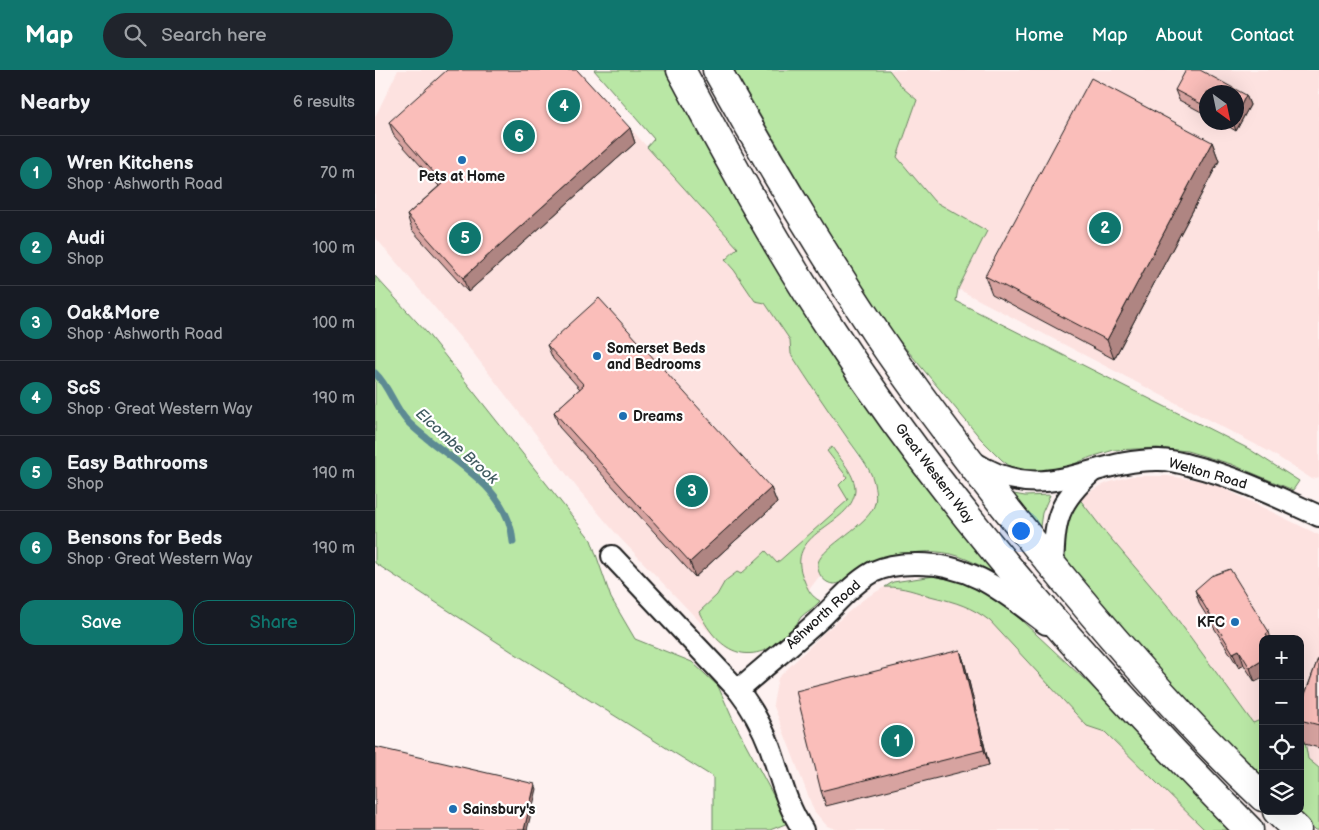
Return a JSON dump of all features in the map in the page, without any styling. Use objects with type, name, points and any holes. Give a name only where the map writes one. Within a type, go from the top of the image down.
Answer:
[{"type":"main road","name":"Great Western Way","points":[[681,70],[761,218],[846,352],[922,458],[966,515],[1120,696],[1249,830]]},
{"type":"main road","points":[[717,70],[758,143],[829,260],[881,340],[965,456],[1053,566],[1153,683],[1259,793]]},
{"type":"main road","points":[[1281,815],[1297,830]]},
{"type":"street","name":"Welton Road","points":[[965,456],[999,475],[1030,482],[1059,480],[1139,461],[1161,460],[1181,463],[1230,476],[1319,516]]},
{"type":"street","points":[[1053,566],[1055,525],[1062,507],[1072,492],[1092,472]]},
{"type":"street","points":[[612,556],[738,690],[758,717],[791,810],[803,830]]},
{"type":"street","name":"Ashworth Road","points":[[738,690],[818,621],[854,585],[874,572],[906,564],[930,564],[952,567],[973,574],[1002,591],[1080,650]]},
{"type":"shaded area","points":[[398,70],[578,70],[738,248],[725,260],[765,303],[790,340],[791,354],[888,500],[882,519],[818,578],[808,591],[791,632],[770,648],[761,652],[740,652],[732,651],[719,642],[619,537],[578,489],[474,354],[375,237],[375,117]]},
{"type":"shaded area","points":[[889,70],[1319,70],[1319,477],[1312,479],[1270,452],[958,289],[987,231],[934,201],[897,157],[917,100],[903,88]]},
{"type":"shaded area","points":[[1131,476],[1167,476],[1198,480],[1219,486],[1319,535],[1319,768],[1308,759],[1304,736],[1304,635],[1259,635],[1259,721],[1253,723],[1167,605],[1078,497],[1107,483]]},
{"type":"shaded area","points":[[934,576],[977,585],[1006,606],[1113,706],[1234,830],[838,830],[827,826],[814,811],[773,704],[778,678],[826,631],[864,599],[893,582]]},
{"type":"green space","points":[[594,70],[665,70],[751,225],[996,571],[993,572],[951,554],[921,552],[890,558],[861,570],[836,584],[827,582],[821,577],[818,563],[821,556],[872,511],[876,496],[871,474],[863,459],[791,354],[790,340],[765,303],[755,301],[725,260],[738,248],[647,147],[654,139]]},
{"type":"green space","points":[[734,70],[889,70],[903,88],[917,100],[897,157],[934,201],[987,231],[958,289],[956,301],[1249,449],[1299,481],[1293,490],[1231,464],[1187,451],[1157,448],[1114,450],[1054,472],[1042,473],[1015,470],[981,439],[893,333],[833,241]]},
{"type":"green space","points":[[375,276],[427,333],[591,540],[611,598],[635,639],[692,662],[718,686],[733,720],[788,823],[770,830],[713,830],[713,777],[514,653],[375,563]]},
{"type":"green space","points":[[832,447],[850,473],[855,485],[855,491],[851,503],[843,513],[810,540],[802,550],[800,564],[804,580],[810,592],[820,601],[801,617],[790,633],[763,651],[750,654],[738,652],[727,647],[707,627],[699,612],[717,595],[725,581],[737,572],[741,574],[766,551],[777,563],[848,500],[839,485],[847,477],[827,451]]},
{"type":"green space","points":[[1008,493],[1025,496],[1050,495],[1042,513],[1039,533]]},
{"type":"green space","points":[[1078,497],[1167,605],[1253,723],[1259,721],[1259,776],[1138,649],[1064,558],[1061,544],[1066,515]]},
{"type":"green space","points":[[934,576],[977,585],[1006,606],[1113,706],[1234,830],[1205,830],[1105,732],[1087,726],[990,621],[983,616],[949,601],[904,589],[885,587],[893,582]]},
{"type":"green space","points":[[1304,736],[1308,759],[1319,768],[1319,830],[1315,830],[1299,815],[1304,815]]},
{"type":"building","points":[[447,70],[577,70],[630,128],[463,278],[407,215],[443,183],[389,122]]},
{"type":"building","points":[[1186,70],[1200,70],[1228,85],[1199,85],[1199,103],[1175,90]]},
{"type":"building","points":[[1091,78],[1212,142],[1107,340],[985,276]]},
{"type":"building","points":[[599,298],[771,488],[690,562],[554,412],[584,385],[547,345]]},
{"type":"building","name":"KFC","points":[[1230,569],[1269,632],[1267,635],[1259,635],[1259,662],[1250,668],[1239,650],[1233,653],[1195,590],[1211,576]]},
{"type":"building","points":[[960,650],[984,750],[821,791],[796,691]]},
{"type":"building","points":[[1319,656],[1319,725],[1304,721],[1304,697]]},
{"type":"building","name":"Sainsbury's","points":[[375,747],[535,784],[524,830],[375,830]]},
{"type":"waterway","name":"Elcombe Brook","points":[[375,373],[407,421],[472,473],[500,503],[509,521],[513,542]]},
{"type":"place","name":"ScS","points":[[564,106]]},
{"type":"place","name":"Bensons for Beds","points":[[519,136]]},
{"type":"place","name":"Pets at Home","points":[[462,160]]},
{"type":"place","name":"Audi","points":[[1105,228]]},
{"type":"place","name":"Easy Bathrooms","points":[[465,238]]},
{"type":"place","name":"Somerset Beds and Bedrooms","points":[[597,356]]},
{"type":"place","name":"Dreams","points":[[623,416]]},
{"type":"place","name":"Oak&More","points":[[692,491]]},
{"type":"place","name":"KFC","points":[[1235,622]]},
{"type":"place","name":"Wren Kitchens","points":[[897,741]]},
{"type":"place","name":"Sainsbury's","points":[[453,809]]}]
